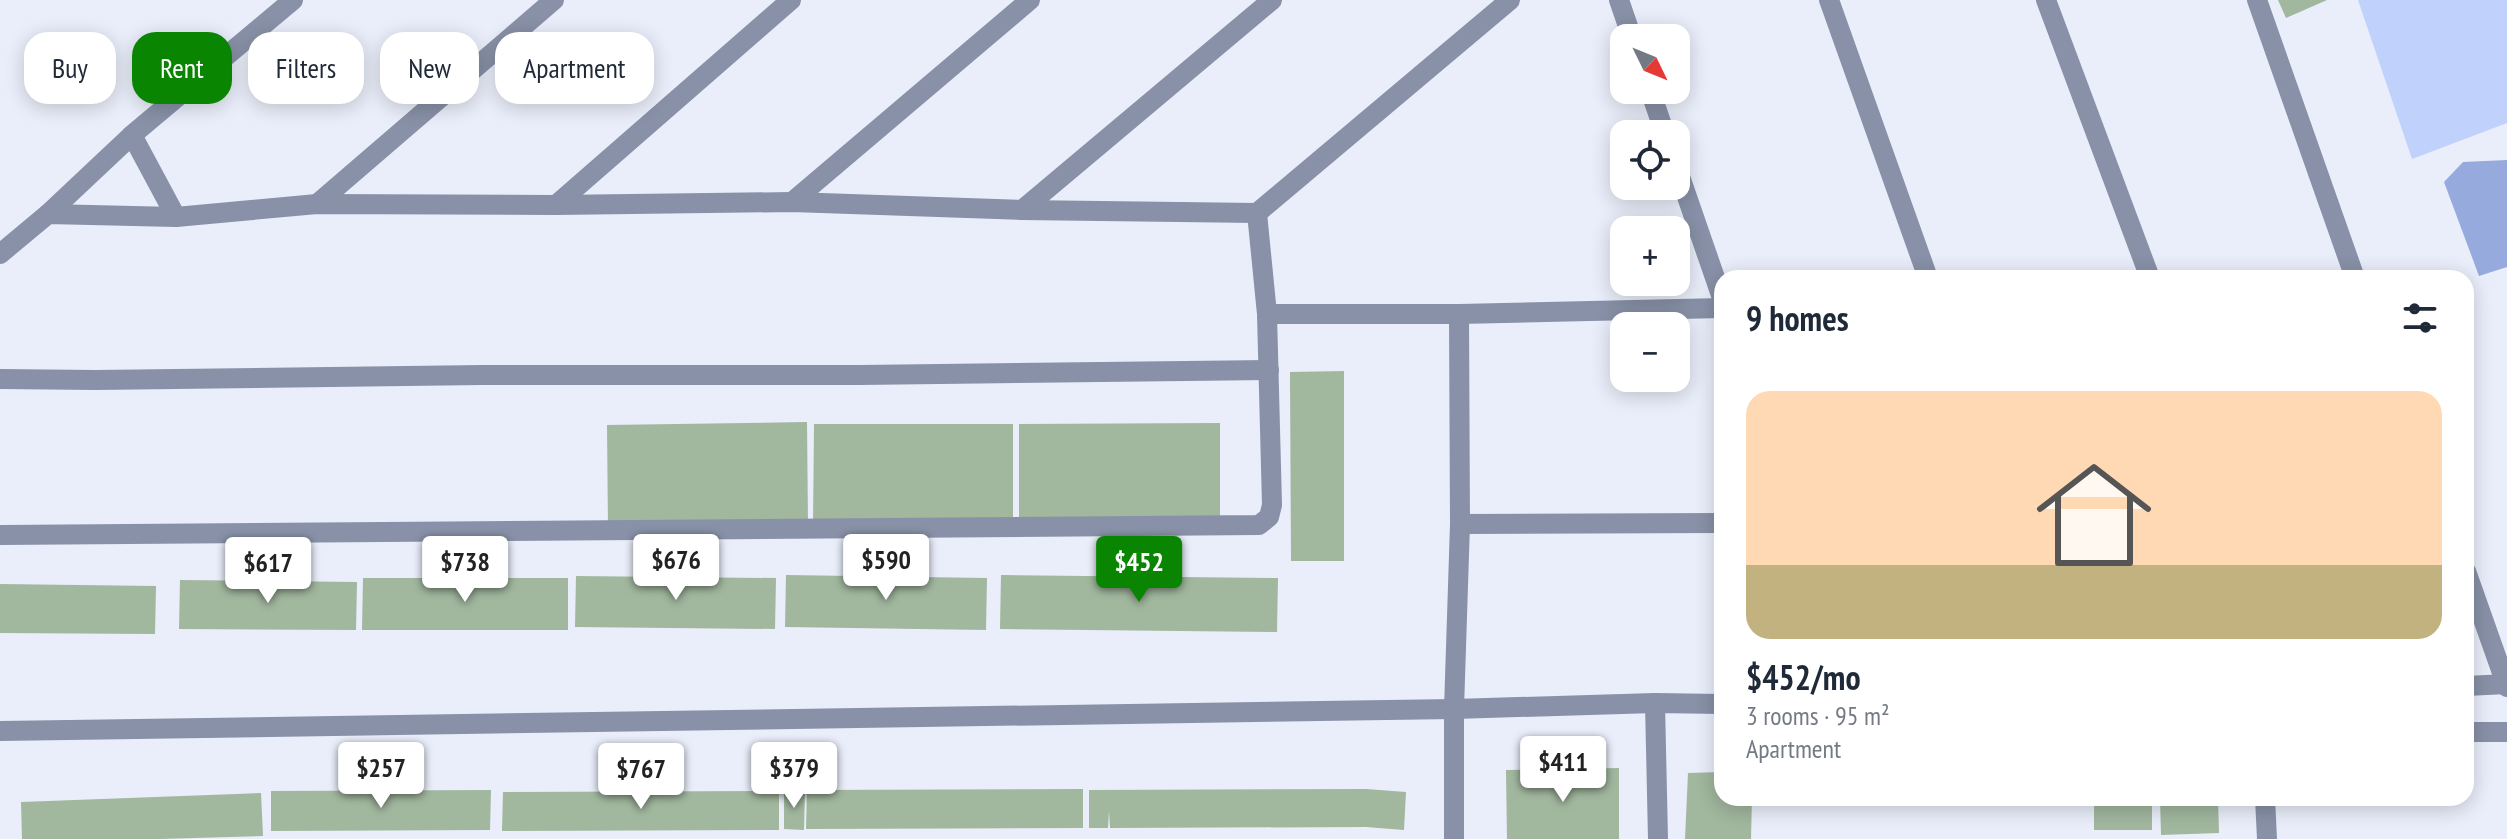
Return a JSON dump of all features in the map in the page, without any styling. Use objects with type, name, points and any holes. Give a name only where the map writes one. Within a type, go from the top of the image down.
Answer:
[{"type":"street","points":[[0,254],[48,214],[132,135],[293,0]]},
{"type":"street","points":[[317,204],[554,0]]},
{"type":"street","points":[[556,205],[791,0]]},
{"type":"street","points":[[792,202],[1030,0]]},
{"type":"street","points":[[1022,210],[1272,0]]},
{"type":"street","points":[[48,214],[176,217],[317,204],[792,202],[1022,210],[1257,213],[1510,0]]},
{"type":"street","points":[[1619,0],[1627,24]]},
{"type":"street","points":[[1829,0],[1925,270]]},
{"type":"street","points":[[2046,0],[2147,270]]},
{"type":"street","points":[[2257,0],[2352,270]]},
{"type":"street","points":[[132,135],[176,217]]},
{"type":"street","points":[[1688,200],[1714,275]]},
{"type":"street","points":[[0,535],[1259,525],[1269,517],[1272,505],[1267,314],[1257,213]]},
{"type":"street","points":[[1267,314],[1459,314],[1714,308]]},
{"type":"street","points":[[1454,839],[1454,709],[1460,524],[1459,314]]},
{"type":"street","points":[[0,379],[1269,370]]},
{"type":"street","points":[[1460,524],[1714,523]]},
{"type":"street","points":[[2474,593],[2507,685],[2474,686]]},
{"type":"street","points":[[1655,703],[1658,839]]},
{"type":"street","points":[[0,731],[1714,704]]},
{"type":"street","points":[[2474,732],[2507,732]]},
{"type":"street","points":[[2265,806],[2267,839]]},
{"type":"shaded area","points":[[2358,0],[2507,0],[2507,123],[2412,159]]},
{"type":"shaded area","points":[[2507,160],[2507,267],[2479,276],[2444,182],[2463,162]]},
{"type":"building","points":[[2278,0],[2327,0],[2286,18]]},
{"type":"building","points":[[1344,371],[1344,561],[1291,561],[1290,372]]},
{"type":"building","points":[[807,422],[808,525],[608,528],[607,425]]},
{"type":"building","points":[[1220,423],[1220,525],[1019,526],[1019,424]]},
{"type":"building","points":[[814,424],[1013,424],[1013,525],[813,526]]},
{"type":"building","points":[[786,575],[987,578],[986,630],[785,627]]},
{"type":"building","points":[[1001,575],[1278,578],[1277,632],[1000,629]]},
{"type":"building","points":[[576,576],[776,578],[775,629],[575,627]]},
{"type":"building","points":[[363,578],[568,578],[568,630],[362,630]]},
{"type":"building","points":[[180,580],[357,582],[356,630],[179,629]]},
{"type":"building","points":[[0,584],[156,586],[155,634],[0,633]]},
{"type":"building","points":[[1619,768],[1619,839],[1507,839],[1506,770]]},
{"type":"building","points":[[1714,772],[1714,806],[1752,806],[1751,839],[1685,839],[1688,773]]},
{"type":"building","points":[[1083,789],[1083,828],[806,829],[807,790]]},
{"type":"building","points":[[1366,789],[1406,792],[1404,830],[1366,827],[1110,828],[1109,811],[1108,828],[1089,828],[1089,790]]},
{"type":"building","points":[[491,790],[490,830],[271,831],[271,791]]},
{"type":"building","points":[[779,791],[779,830],[502,831],[503,792]]},
{"type":"building","points":[[784,791],[805,791],[804,830],[784,829]]},
{"type":"building","points":[[261,793],[263,836],[22,839],[21,802]]},
{"type":"building","points":[[2094,806],[2152,806],[2152,830],[2094,830]]},
{"type":"building","points":[[2160,806],[2218,806],[2219,833],[2161,835]]}]
